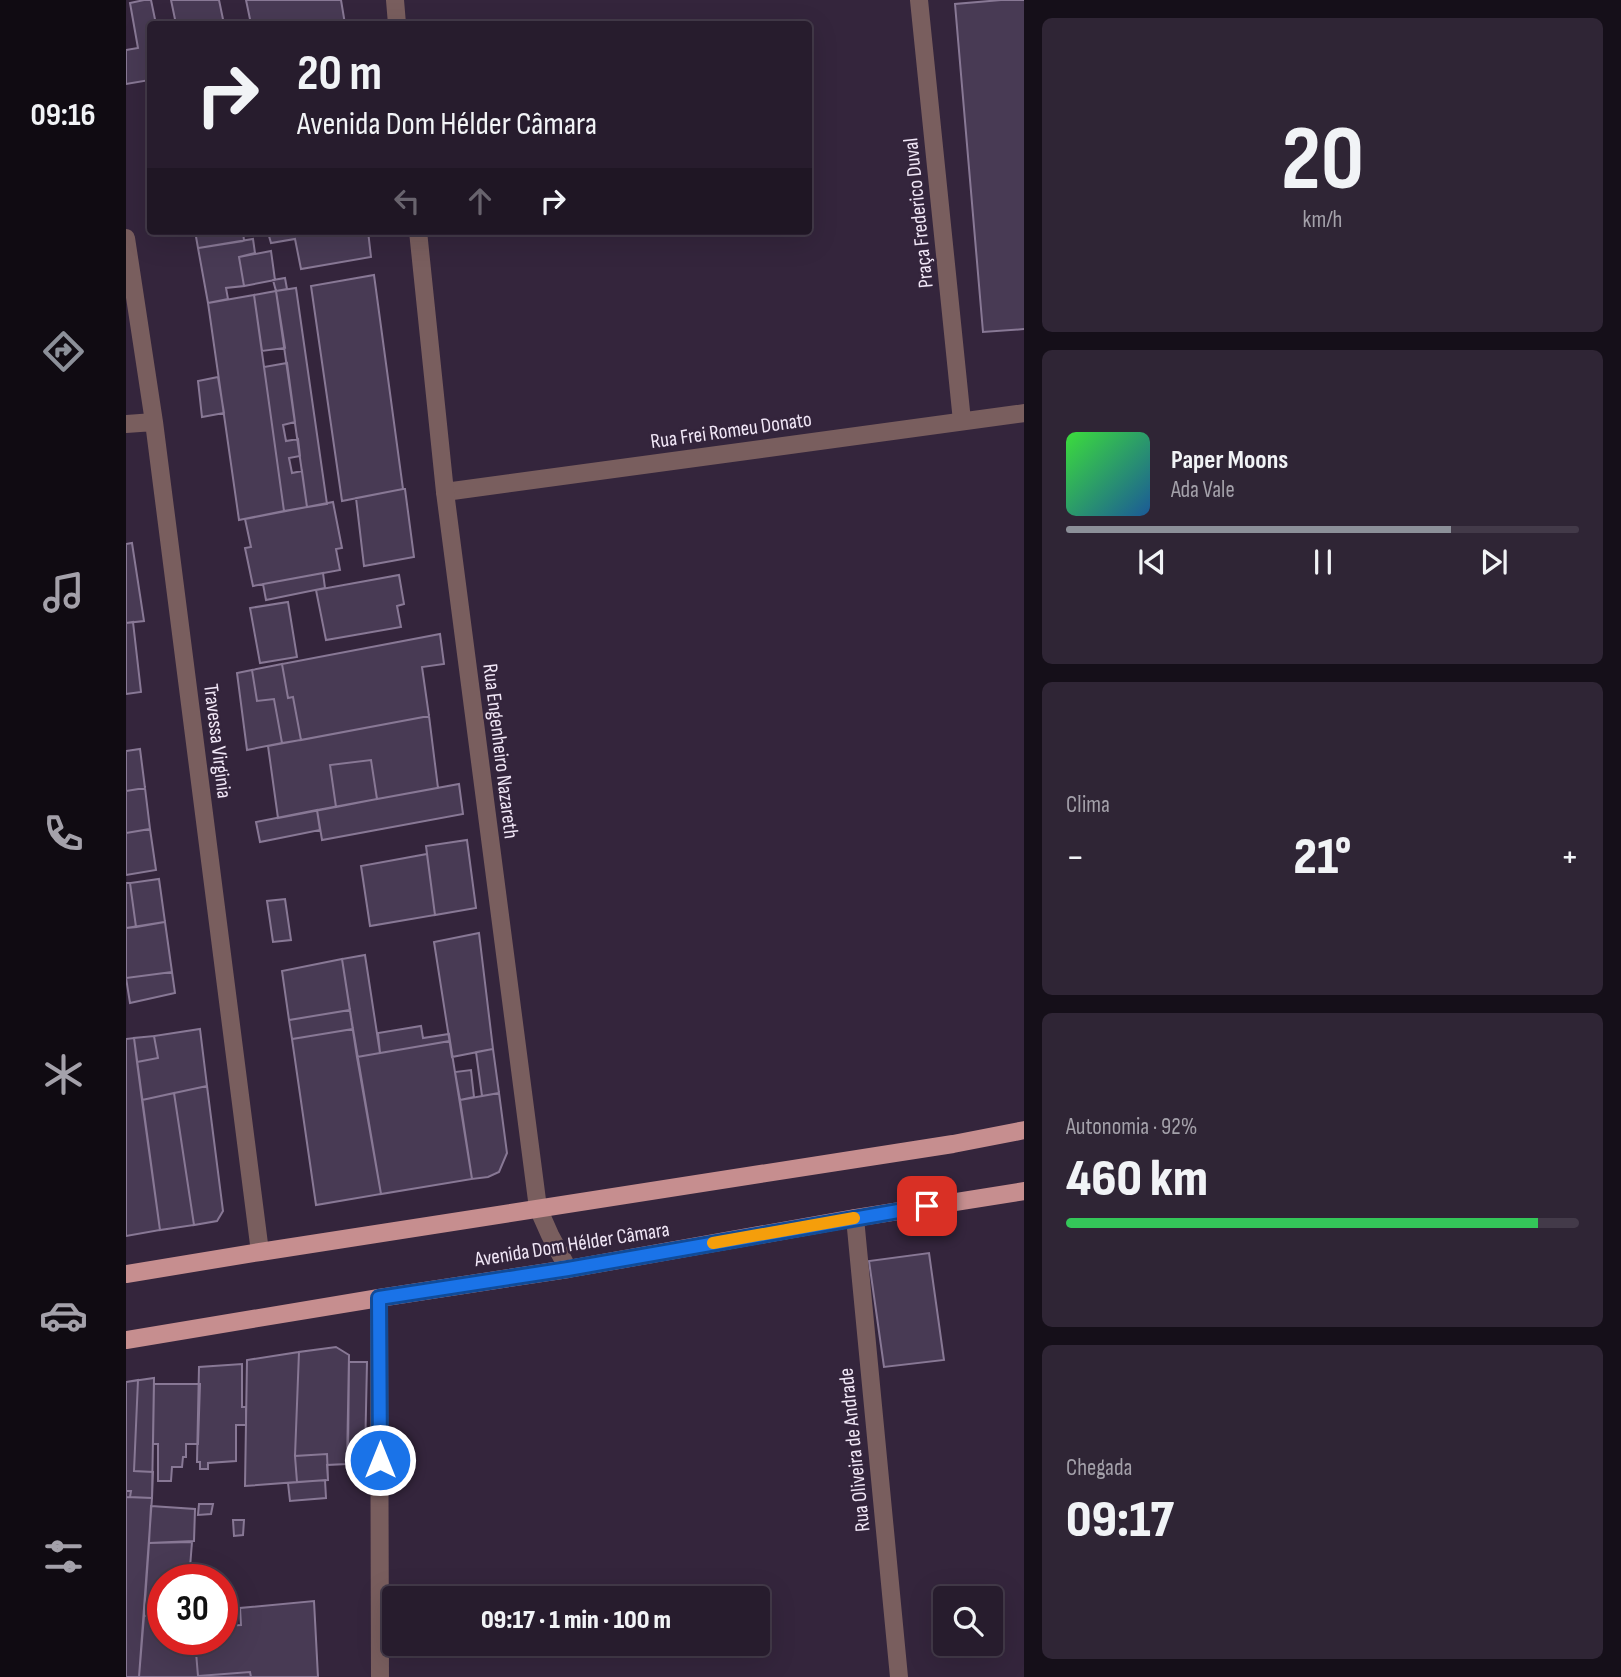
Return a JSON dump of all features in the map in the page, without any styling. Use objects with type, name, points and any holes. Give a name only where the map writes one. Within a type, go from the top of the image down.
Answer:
[{"type":"main road","name":"Avenida Dom Hélder Câmara","points":[[126,1274],[939,1146],[1024,1130]]},
{"type":"main road","name":"Avenida Dom Hélder Câmara","points":[[126,1340],[568,1269],[1024,1191]]},
{"type":"street","points":[[395,0],[397,21]]},
{"type":"street","name":"Praça Frederico Duval","points":[[919,0],[962,421]]},
{"type":"street","name":"Rua Engenheiro Nazareth","points":[[418,235],[445,492],[538,1208],[568,1269]]},
{"type":"street","name":"Travessa Virginia","points":[[126,238],[154,422],[260,1251]]},
{"type":"street","name":"Rua Frei Romeu Donato","points":[[445,492],[1024,413]]},
{"type":"street","points":[[126,424],[154,422]]},
{"type":"street","name":"Rua Oliveira de Andrade","points":[[855,1218],[899,1677]]},
{"type":"street","points":[[379,1298],[380,1677]]},
{"type":"building","points":[[151,0],[155,21],[147,21],[147,80],[126,84],[126,50],[138,48],[130,3]]},
{"type":"building","points":[[171,0],[219,0],[223,21],[175,21]]},
{"type":"building","points":[[246,0],[341,0],[344,21],[250,21]]},
{"type":"building","points":[[1024,0],[1024,329],[983,332],[955,4]]},
{"type":"building","points":[[196,235],[243,235],[244,241],[198,248]]},
{"type":"building","points":[[368,235],[371,257],[301,269],[295,239],[271,243],[269,236]]},
{"type":"building","points":[[253,239],[255,253],[239,257],[244,286],[226,288],[228,299],[208,303],[198,248]]},
{"type":"building","points":[[271,251],[275,280],[244,286],[239,257]]},
{"type":"building","points":[[374,275],[403,489],[342,501],[311,286]]},
{"type":"building","points":[[285,278],[287,289],[276,291],[273,280]]},
{"type":"building","points":[[296,288],[327,504],[307,507],[276,291]]},
{"type":"building","points":[[276,291],[285,348],[262,351],[254,295]]},
{"type":"building","points":[[254,295],[284,511],[239,520],[208,303]]},
{"type":"building","points":[[287,363],[295,422],[283,425],[286,441],[298,439],[300,456],[289,458],[292,473],[302,471],[307,507],[284,511],[264,367]]},
{"type":"building","points":[[218,377],[224,413],[202,417],[198,381]]},
{"type":"building","points":[[405,489],[414,557],[364,566],[356,498]]},
{"type":"building","points":[[333,502],[342,548],[336,549],[340,570],[253,586],[245,548],[251,547],[245,519]]},
{"type":"building","points":[[132,543],[144,621],[126,623],[126,544]]},
{"type":"building","points":[[323,573],[325,588],[266,600],[263,584]]},
{"type":"building","points":[[399,575],[404,604],[397,606],[401,627],[326,640],[316,590]]},
{"type":"building","points":[[288,602],[297,657],[260,663],[250,608]]},
{"type":"building","points":[[133,622],[141,692],[126,694],[126,623]]},
{"type":"building","points":[[440,634],[444,664],[422,667],[429,716],[301,740],[293,697],[288,698],[282,664]]},
{"type":"building","points":[[282,664],[288,698],[293,697],[301,740],[282,743],[274,699],[257,701],[252,670]]},
{"type":"building","points":[[252,670],[257,701],[274,699],[282,743],[247,750],[237,673]]},
{"type":"building","points":[[429,716],[438,788],[377,799],[371,760],[330,765],[336,807],[278,818],[268,746]]},
{"type":"building","points":[[140,749],[145,788],[126,791],[126,751]]},
{"type":"building","points":[[371,760],[377,799],[336,807],[330,765]]},
{"type":"building","points":[[459,784],[463,814],[322,840],[317,810]]},
{"type":"building","points":[[145,788],[150,829],[126,833],[126,791]]},
{"type":"building","points":[[317,810],[320,830],[260,842],[256,822]]},
{"type":"building","points":[[150,829],[156,870],[126,875],[126,833]]},
{"type":"building","points":[[467,840],[476,908],[435,915],[426,846]]},
{"type":"building","points":[[427,854],[435,915],[370,926],[361,866]]},
{"type":"building","points":[[159,879],[165,922],[136,927],[130,883]]},
{"type":"building","points":[[126,883],[130,883],[136,927],[126,928]]},
{"type":"building","points":[[285,899],[291,940],[273,942],[267,901]]},
{"type":"building","points":[[165,922],[172,972],[126,978],[126,928]]},
{"type":"building","points":[[479,933],[493,1049],[452,1057],[434,942]]},
{"type":"building","points":[[365,955],[380,1053],[357,1057],[342,959]]},
{"type":"building","points":[[342,959],[350,1010],[289,1020],[282,971]]},
{"type":"building","points":[[172,972],[175,993],[130,1003],[126,978]]},
{"type":"building","points":[[350,1010],[353,1029],[292,1039],[289,1020]]},
{"type":"building","points":[[421,1026],[423,1038],[449,1034],[450,1041],[380,1053],[378,1033]]},
{"type":"building","points":[[200,1029],[207,1086],[142,1100],[137,1062],[158,1058],[154,1036]]},
{"type":"building","points":[[353,1029],[381,1194],[316,1205],[292,1039]]},
{"type":"building","points":[[154,1036],[158,1058],[137,1062],[134,1038]]},
{"type":"building","points":[[134,1038],[160,1230],[126,1236],[126,1039]]},
{"type":"building","points":[[450,1041],[472,1179],[381,1194],[357,1057]]},
{"type":"building","points":[[493,1049],[499,1093],[482,1096],[476,1052]]},
{"type":"building","points":[[471,1070],[474,1097],[460,1100],[455,1072]]},
{"type":"building","points":[[207,1086],[223,1211],[217,1221],[194,1225],[174,1093]]},
{"type":"building","points":[[174,1093],[194,1225],[160,1230],[142,1100]]},
{"type":"building","points":[[499,1093],[507,1153],[499,1172],[472,1179],[460,1100]]},
{"type":"building","points":[[929,1253],[944,1360],[884,1367],[869,1261]]},
{"type":"building","points":[[336,1347],[349,1355],[347,1464],[327,1465],[328,1480],[297,1482],[295,1456],[299,1352]]},
{"type":"building","points":[[299,1352],[295,1456],[297,1482],[245,1486],[247,1360]]},
{"type":"building","points":[[349,1362],[367,1362],[365,1456],[348,1456]]},
{"type":"building","points":[[242,1364],[242,1407],[246,1407],[246,1425],[236,1425],[236,1461],[208,1463],[208,1469],[200,1469],[200,1462],[197,1462],[199,1367]]},
{"type":"building","points":[[154,1378],[152,1498],[126,1497],[126,1382]]},
{"type":"building","points":[[138,1380],[134,1471],[153,1472],[152,1498],[130,1497],[131,1491],[126,1491],[126,1382]]},
{"type":"building","points":[[154,1384],[200,1384],[198,1444],[186,1444],[186,1457],[183,1457],[182,1467],[172,1467],[171,1481],[158,1481],[158,1444],[153,1444]]},
{"type":"building","points":[[327,1454],[328,1480],[297,1482],[295,1456]]},
{"type":"building","points":[[325,1480],[326,1498],[290,1501],[288,1483]]},
{"type":"building","points":[[126,1497],[152,1498],[139,1677],[126,1677]]},
{"type":"building","points":[[199,1504],[213,1504],[211,1514],[198,1515]]},
{"type":"building","points":[[151,1506],[195,1509],[194,1541],[149,1543]]},
{"type":"building","points":[[233,1520],[244,1520],[243,1535],[234,1536]]},
{"type":"building","points":[[192,1542],[190,1564],[148,1564],[149,1543]]},
{"type":"building","points":[[147,1572],[147,1616],[144,1616]]},
{"type":"building","points":[[314,1601],[318,1677],[139,1677],[144,1616],[147,1616],[147,1655],[238,1655],[240,1608]]},
{"type":"building","points":[[314,1601],[318,1677],[251,1677],[250,1672],[198,1676],[196,1655],[238,1655],[240,1608]]},
{"type":"slow traffic","points":[[713,1243],[854,1218]]},
{"type":"route","points":[[380,1460],[379,1298],[568,1269],[927,1206]]}]
